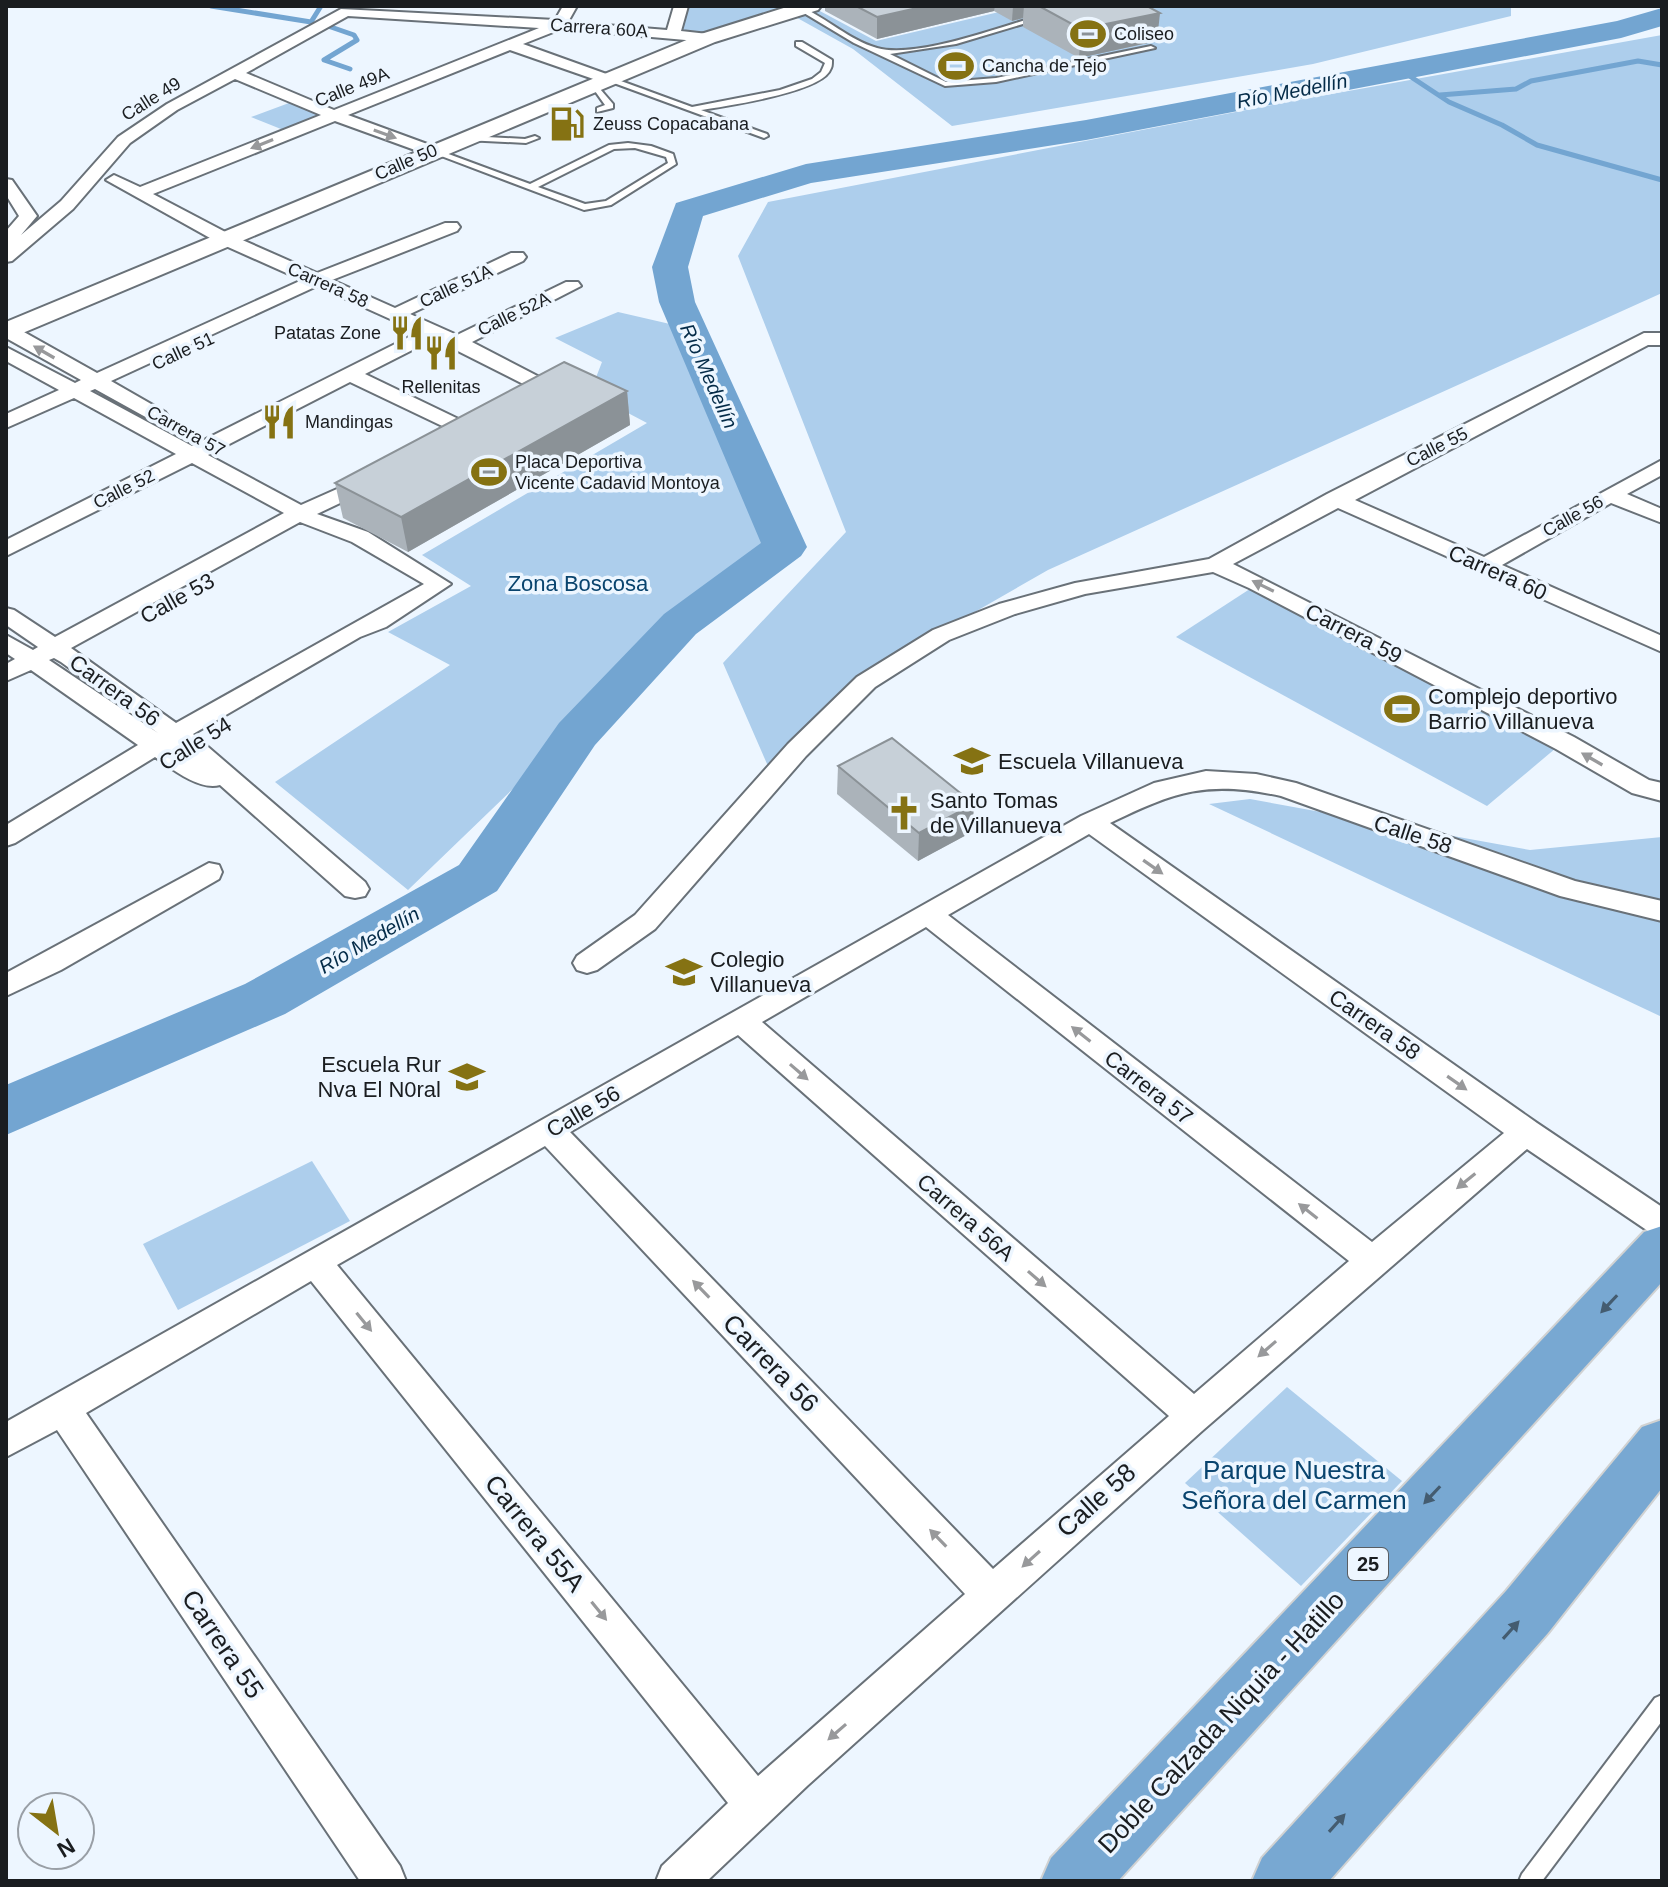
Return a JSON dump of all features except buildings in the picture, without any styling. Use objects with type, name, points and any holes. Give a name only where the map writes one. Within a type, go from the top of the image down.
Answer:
[{"type":"highway","name":"Doble Calzada Niquia - Hatillo","points":[[1074,1881],[1662,1247]]},
{"type":"highway","points":[[1285,1881],[1527,1612],[1662,1445]]},
{"type":"main road","name":"Calle 50","points":[[7,339],[225,239],[432,151],[708,38],[806,8]]},
{"type":"street","points":[[559,25],[570,6]]},
{"type":"street","points":[[673,33],[681,6]]},
{"type":"street","name":"Carrera 60A","points":[[345,9],[708,38]]},
{"type":"street","name":"Calle 49","points":[[6,256],[67,205],[124,140],[172,107],[345,9]]},
{"type":"street","name":"Calle 49A","points":[[140,193],[559,25]]},
{"type":"street","points":[[511,45],[601,82]]},
{"type":"street","points":[[234,73],[334,115],[432,151]]},
{"type":"street","name":"Carrera 58","points":[[114,180],[225,239],[457,342],[544,387],[518,401]]},
{"type":"street","points":[[6,184],[28,216],[6,243]]},
{"type":"street","name":"Calle 51","points":[[6,434],[90,390],[320,282],[451,227]]},
{"type":"street","name":"Calle 51A","points":[[394,315],[517,257]]},
{"type":"street","name":"Calle 52A","points":[[457,342],[572,286]]},
{"type":"street","name":"Calle 52","points":[[6,531],[240,427],[431,333]]},
{"type":"street","name":"Carrera 57","points":[[7,339],[90,390],[321,510],[440,584]]},
{"type":"street","name":"Calle 55","points":[[587,963],[645,922],[797,750],[866,682],[941,635],[1007,609],[1083,588],[1215,565],[1335,499],[1644,339],[1662,339]]},
{"type":"street","points":[[350,374],[472,426],[438,445]]},
{"type":"street","name":"Calle 51","points":[[6,422],[90,390]]},
{"type":"street","name":"Calle 52","points":[[6,549],[195,446]]},
{"type":"street","name":"Calle 56","points":[[1484,566],[1662,466]]},
{"type":"street","name":"Calle 53","points":[[6,692],[52,658],[383,475]]},
{"type":"street","points":[[1610,495],[1662,517]]},
{"type":"street","name":"Carrera 60","points":[[1335,499],[1662,645]]},
{"type":"street","name":"Carrera 59","points":[[1215,565],[1387,650],[1565,743],[1641,787],[1662,792]]},
{"type":"street","name":"Calle 54","points":[[6,837],[363,640],[378,622],[440,584]]},
{"type":"street","name":"Carrera 56","points":[[6,615],[52,658],[255,803],[355,889]]},
{"type":"street","name":"Carrera 56","points":[[6,642],[52,658]]},
{"type":"street","name":"Calle 53","points":[[6,674],[52,658]]},
{"type":"street","name":"Calle 54","points":[[6,857],[173,745]]},
{"type":"street","name":"Calle 58","points":[[1163,787],[1206,777],[1252,780],[1287,789],[1570,889],[1662,911]]},
{"type":"street","name":"Calle 56","points":[[6,1441],[1090,822],[1163,787]]},
{"type":"street","name":"Carrera 58","points":[[1090,822],[1526,1132],[1662,1224]]},
{"type":"street","points":[[6,985],[51,963],[209,872]]},
{"type":"street","name":"Carrera 57","points":[[929,915],[1370,1259]]},
{"type":"street","name":"Carrera 56A","points":[[740,1020],[1192,1414]]},
{"type":"street","name":"Carrera 56","points":[[550,1131],[992,1595]]},
{"type":"street","name":"Calle 58","points":[[677,1881],[755,1804],[1192,1414],[1370,1259],[1526,1132]]},
{"type":"street","name":"Carrera 55A","points":[[315,1262],[755,1804]]},
{"type":"street","name":"Carrera 55","points":[[62,1408],[385,1881]]},
{"type":"lane","points":[[806,8],[945,84],[996,80],[1151,48]]},
{"type":"lane","points":[[880,51],[968,38],[1050,15]]},
{"type":"lane","points":[[695,109],[751,98],[824,74],[829,62],[799,44]]},
{"type":"lane","points":[[601,82],[695,109],[764,136]]},
{"type":"lane","points":[[600,110],[610,106],[601,82]]},
{"type":"lane","points":[[464,138],[526,141],[535,138]]},
{"type":"lane","points":[[432,151],[584,207],[608,203],[672,164],[670,156],[641,144],[626,144],[612,147],[531,187]]},
{"type":"lane","points":[[1529,1881],[1662,1705]]},
{"type":"green space","points":[[681,6],[816,6],[708,38],[673,33]]},
{"type":"green space","points":[[1024,6],[1511,6],[1511,16],[1313,64],[952,126],[853,49],[792,15],[818,10],[876,41]]},
{"type":"green space","points":[[1662,35],[1662,293],[1048,570],[863,676],[771,773],[723,663],[846,532],[738,256],[768,202],[1298,100]]},
{"type":"green space","points":[[297,100],[334,115],[291,133],[251,117]]},
{"type":"green space","name":"Zona Boscosa","points":[[618,312],[670,324],[772,539],[408,890],[275,782],[450,665],[388,632],[471,586],[422,555],[647,423],[590,393],[602,362],[555,338]]},
{"type":"green space","name":"Complejo deportivo Barrio Villanueva","points":[[1256,585],[1562,743],[1487,806],[1176,637]]},
{"type":"green space","points":[[1250,799],[1530,850],[1662,837],[1662,1017],[1209,804]]},
{"type":"green space","points":[[312,1161],[350,1221],[178,1310],[143,1244]]},
{"type":"green space","name":"Parque Nuestra Señora del Carmen","points":[[1287,1387],[1402,1481],[1301,1586],[1185,1483]]},
{"type":"waterway","points":[[211,6],[311,22],[321,6]]},
{"type":"waterway","name":"Río Medellín","points":[[6,1111],[265,999],[478,878],[577,734],[680,624],[785,547],[677,302],[670,267],[688,210],[806,174],[1086,130],[1621,29],[1662,17]]},
{"type":"waterway","points":[[328,26],[354,35],[357,40],[324,60],[350,69]]},
{"type":"waterway","points":[[1440,95],[1516,89],[1531,81],[1638,61],[1662,65]]},
{"type":"waterway","points":[[1399,69],[1449,102],[1502,125],[1537,145],[1662,180]]},
{"type":"place","name":"Coliseo","points":[[1088,34]]},
{"type":"place","name":"Cancha de Tejo","points":[[956,66]]},
{"type":"place","name":"Zeuss Copacabana","points":[[567,124]]},
{"type":"place","name":"Patatas Zone","points":[[407,333]]},
{"type":"place","name":"Rellenitas","points":[[441,353]]},
{"type":"place","name":"Mandingas","points":[[279,422]]},
{"type":"place","name":"Placa Deportiva Vicente Cadavid Montoya","points":[[489,472]]},
{"type":"place","name":"Complejo deportivo Barrio Villanueva","points":[[1402,709]]},
{"type":"place","name":"Escuela Villanueva","points":[[972,761]]},
{"type":"place","name":"Santo Tomas de Villanueva","points":[[904,813]]},
{"type":"place","name":"Colegio Villanueva","points":[[684,972]]},
{"type":"place","name":"Escuela Rur Nva El N0ral","points":[[467,1077]]}]
